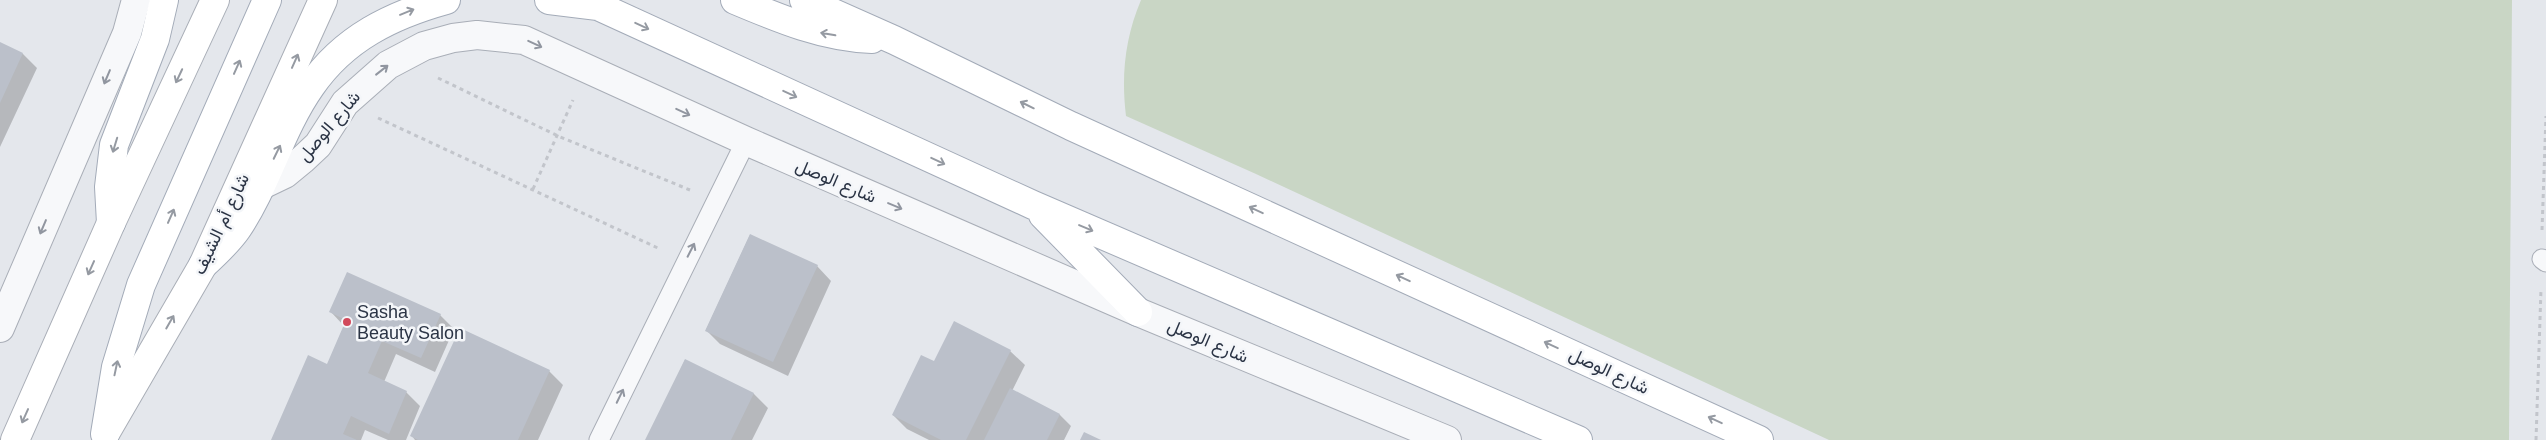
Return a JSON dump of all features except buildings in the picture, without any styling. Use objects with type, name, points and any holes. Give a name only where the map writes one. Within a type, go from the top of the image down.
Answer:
[{"type":"main road","points":[[111,223],[108,187],[114,145],[155,40],[164,0]]},
{"type":"main road","points":[[15,440],[111,223],[214,0]]},
{"type":"main road","points":[[104,437],[116,367],[140,286],[267,0]]},
{"type":"main road","name":"شارع أم الشيف","points":[[104,437],[203,265],[323,0]]},
{"type":"main road","points":[[203,265],[237,229],[311,86],[337,56],[370,30],[408,11],[446,0]]},
{"type":"main road","points":[[548,0],[592,3],[1033,205],[1578,440]]},
{"type":"main road","points":[[735,0],[786,22],[821,33],[857,39],[894,40]]},
{"type":"main road","name":"شارع الوصل","points":[[811,2],[1071,126],[1760,440]]},
{"type":"main road","points":[[1033,205],[1138,312]]},
{"type":"street","points":[[0,328],[127,33],[136,0]]},
{"type":"street","name":"شارع الوصل","points":[[260,186],[285,174],[302,160],[318,144],[344,103],[388,65],[424,46],[453,38],[501,36],[524,40],[746,142],[1138,312],[1446,440]]},
{"type":"lane","points":[[599,440],[746,142]]},
{"type":"path","points":[[424,46],[437,77],[558,136],[716,201]]},
{"type":"path","points":[[533,189],[558,136],[586,68]]},
{"type":"path","points":[[344,103],[686,261]]},
{"type":"green space","points":[[1141,0],[2512,0],[2509,440],[1829,440],[1256,174],[1126,116],[1124,71],[1131,28]]},
{"type":"place","name":"Sasha Beauty Salon","points":[[347,322]]}]
